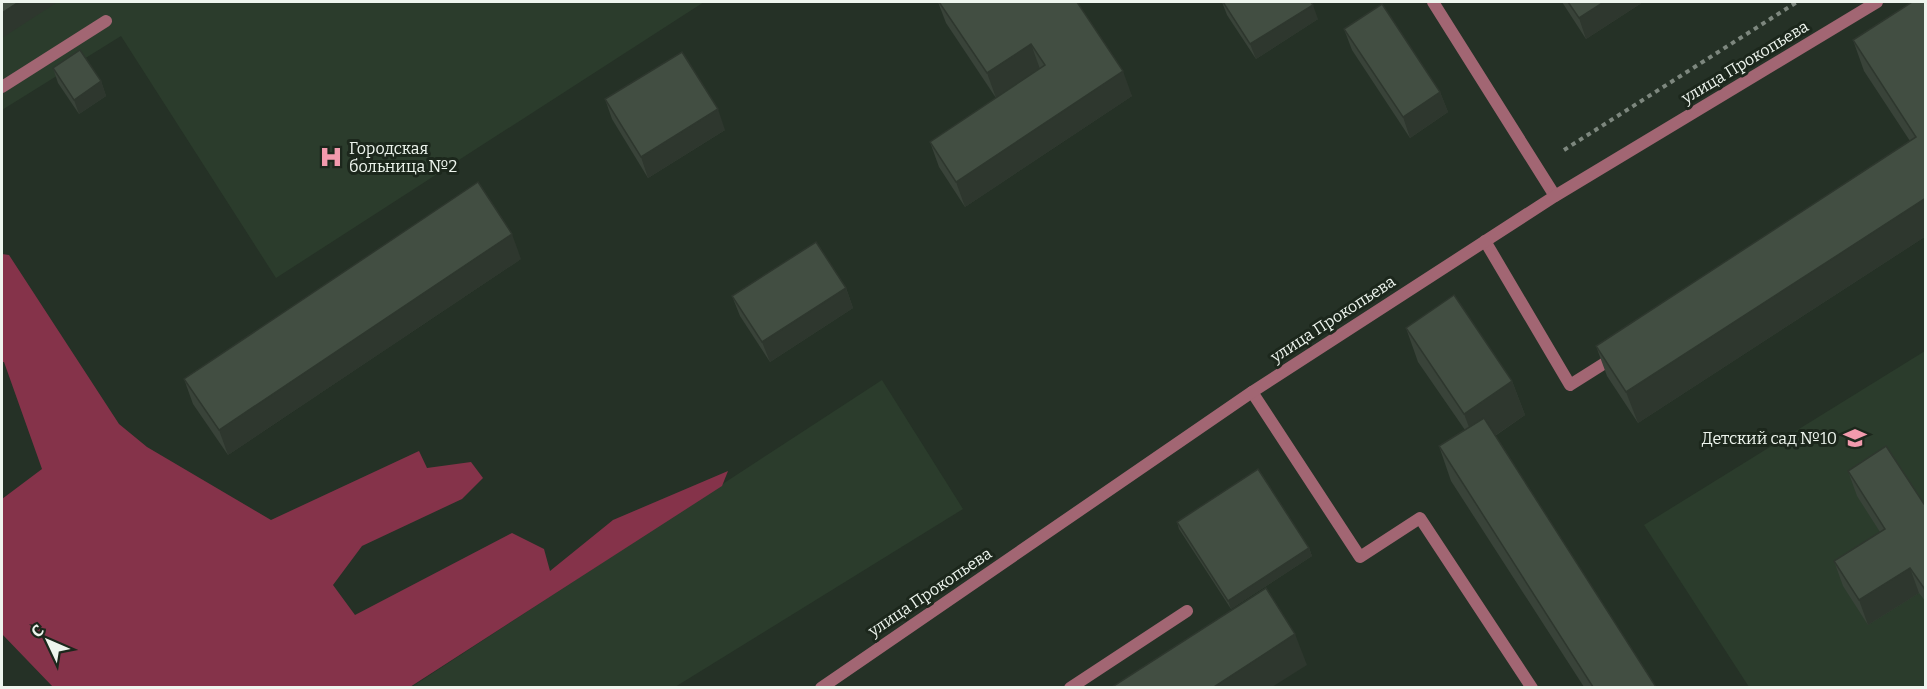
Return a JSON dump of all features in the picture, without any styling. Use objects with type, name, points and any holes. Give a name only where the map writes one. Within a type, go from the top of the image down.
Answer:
[{"type":"street","points":[[1433,2],[1555,196]]},
{"type":"street","name":"улица Прокопьева","points":[[821,687],[1252,392],[1555,196],[1877,2]]},
{"type":"street","points":[[2,87],[106,21]]},
{"type":"street","points":[[1485,241],[1570,384],[1631,346]]},
{"type":"street","points":[[1252,392],[1360,557],[1420,518],[1532,687]]},
{"type":"street","points":[[1070,687],[1187,611]]},
{"type":"path","points":[[1564,150],[1797,2]]},
{"type":"shaded area","name":"Городская больница №2","points":[[2,2],[704,2],[276,278],[121,36],[2,110]]},
{"type":"shaded area","points":[[2,254],[9,255],[119,424],[147,447],[271,520],[419,451],[427,468],[471,462],[483,478],[462,499],[362,546],[333,585],[355,615],[512,533],[544,549],[550,571],[613,520],[728,471],[722,486],[410,687],[53,687],[2,634],[2,499],[42,469],[4,362],[2,362]]},
{"type":"shaded area","name":"Детский сад №10","points":[[1925,351],[1925,687],[1749,687],[1644,525]]},
{"type":"shaded area","points":[[882,380],[963,509],[675,687],[410,688]]},
{"type":"building","points":[[2,2],[19,2],[2,13]]},
{"type":"building","points":[[939,2],[1077,2],[1123,71],[956,182],[930,142],[1045,65],[1031,44],[987,73]]},
{"type":"building","points":[[1223,2],[1311,2],[1313,5],[1250,44]]},
{"type":"building","points":[[1568,2],[1604,2],[1579,18]]},
{"type":"building","points":[[1912,2],[1926,2],[1926,198],[1626,392],[1596,346],[1916,137],[1853,40]]},
{"type":"building","points":[[1382,4],[1440,92],[1403,117],[1344,29]]},
{"type":"building","points":[[80,50],[101,81],[74,100],[53,68]]},
{"type":"building","points":[[682,52],[718,109],[641,157],[605,99]]},
{"type":"building","points":[[478,182],[512,234],[219,430],[184,379]]},
{"type":"building","points":[[816,242],[846,288],[762,342],[732,296]]},
{"type":"building","points":[[1454,295],[1512,381],[1464,414],[1406,328]]},
{"type":"building","points":[[1484,418],[1656,687],[1593,687],[1439,446]]},
{"type":"building","points":[[1886,446],[1924,504],[1926,503],[1926,591],[1910,568],[1859,600],[1834,561],[1885,529],[1848,471]]},
{"type":"building","points":[[1258,469],[1309,548],[1228,601],[1177,522]]},
{"type":"building","points":[[1266,588],[1295,634],[1214,687],[1112,687]]},
{"type":"place","name":"Городская больница №2","points":[[331,157]]},
{"type":"place","name":"Детский сад №10","points":[[1855,438]]}]
